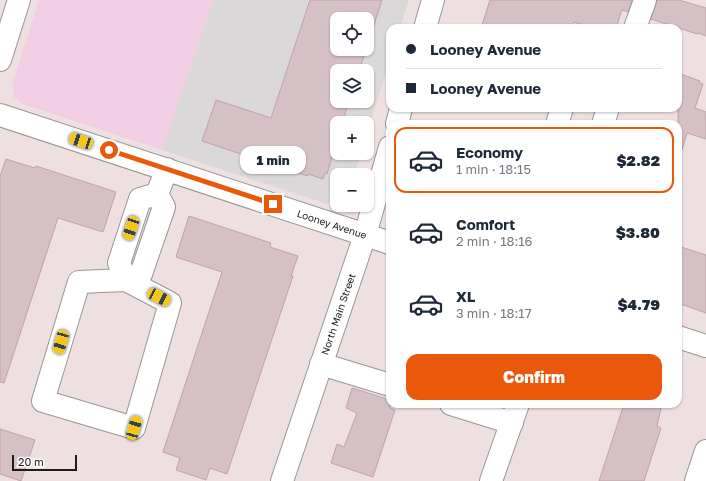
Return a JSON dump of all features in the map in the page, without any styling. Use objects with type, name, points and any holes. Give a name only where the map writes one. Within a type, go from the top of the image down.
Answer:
[{"type":"street","points":[[0,60],[20,0]]},
{"type":"street","points":[[426,24],[433,0]]},
{"type":"street","points":[[636,24],[645,0]]},
{"type":"street","name":"Looney Avenue","points":[[0,115],[386,242]]},
{"type":"street","name":"North Main Street","points":[[282,481],[364,235],[386,161]]},
{"type":"street","points":[[126,280],[79,282],[43,401],[134,428],[170,303],[126,280],[119,264],[140,200],[157,194],[167,169]]},
{"type":"street","points":[[682,338],[706,346]]},
{"type":"street","points":[[321,364],[386,384]]},
{"type":"street","points":[[479,408],[515,413],[491,481]]},
{"type":"street","points":[[696,481],[706,451]]},
{"type":"shaded area","points":[[39,0],[213,0],[162,150],[23,104],[14,97],[13,82]]},
{"type":"shaded area","points":[[213,0],[409,0],[401,24],[386,24],[386,73],[372,116],[330,116],[330,160],[359,160],[356,168],[330,168],[330,203],[327,204],[162,150]]},
{"type":"building","points":[[310,0],[382,0],[374,25],[374,12],[330,12],[330,56],[364,56],[361,64],[330,64],[330,108],[347,108],[344,116],[330,116],[331,160],[327,174],[325,173],[323,179],[308,174],[308,176],[294,172],[202,141],[216,100],[271,118]]},
{"type":"building","points":[[490,0],[632,0],[628,12],[622,10],[617,24],[580,24],[574,22],[574,24],[482,24]]},
{"type":"building","points":[[657,0],[679,0],[706,8],[706,36],[682,29],[682,24],[666,24],[651,19]]},
{"type":"building","points":[[682,74],[700,81],[699,83],[703,84],[695,108],[706,112],[706,139],[687,133],[682,150],[682,120],[678,120],[678,112],[682,112]]},
{"type":"building","points":[[6,159],[35,168],[36,166],[116,192],[103,232],[58,218],[4,383],[0,382],[0,176]]},
{"type":"building","points":[[189,216],[271,243],[270,247],[298,256],[291,276],[293,276],[227,474],[210,468],[206,480],[176,470],[180,458],[163,452],[222,272],[176,257]]},
{"type":"building","points":[[682,247],[706,255],[706,313],[682,304]]},
{"type":"building","points":[[352,388],[386,399],[386,408],[395,410],[373,477],[331,463],[337,444],[344,447],[357,413],[346,408]]},
{"type":"building","points":[[623,408],[661,408],[657,426],[661,428],[644,481],[599,481]]},
{"type":"building","points":[[0,429],[35,440],[21,481],[0,474]]},
{"type":"route","points":[[109,150],[273,204]]}]
